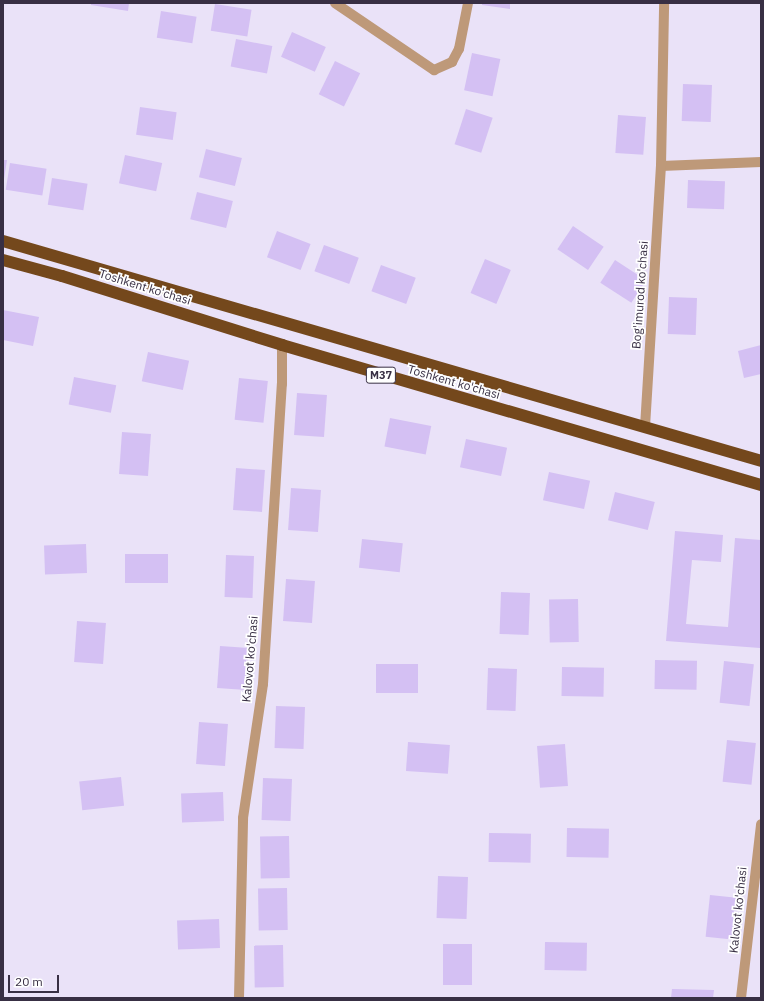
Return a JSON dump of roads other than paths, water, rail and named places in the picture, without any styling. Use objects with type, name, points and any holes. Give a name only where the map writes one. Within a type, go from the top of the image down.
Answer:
[{"type":"highway","name":"Toshkent ko'chasi","points":[[3,241],[761,461]]},
{"type":"highway","name":"Toshkent ko'chasi","points":[[3,260],[62,276],[282,345],[761,485]]},
{"type":"street","points":[[335,3],[434,70],[452,62],[459,49],[468,3]]},
{"type":"street","name":"Bog'imurod ko'chasi","points":[[644,427],[660,166],[664,3]]},
{"type":"street","points":[[660,166],[761,162]]},
{"type":"street","name":"Kalovot ko'chasi","points":[[239,998],[243,818],[263,684],[282,384],[282,345]]},
{"type":"street","name":"Kalovot ko'chasi","points":[[741,998],[761,824]]}]
